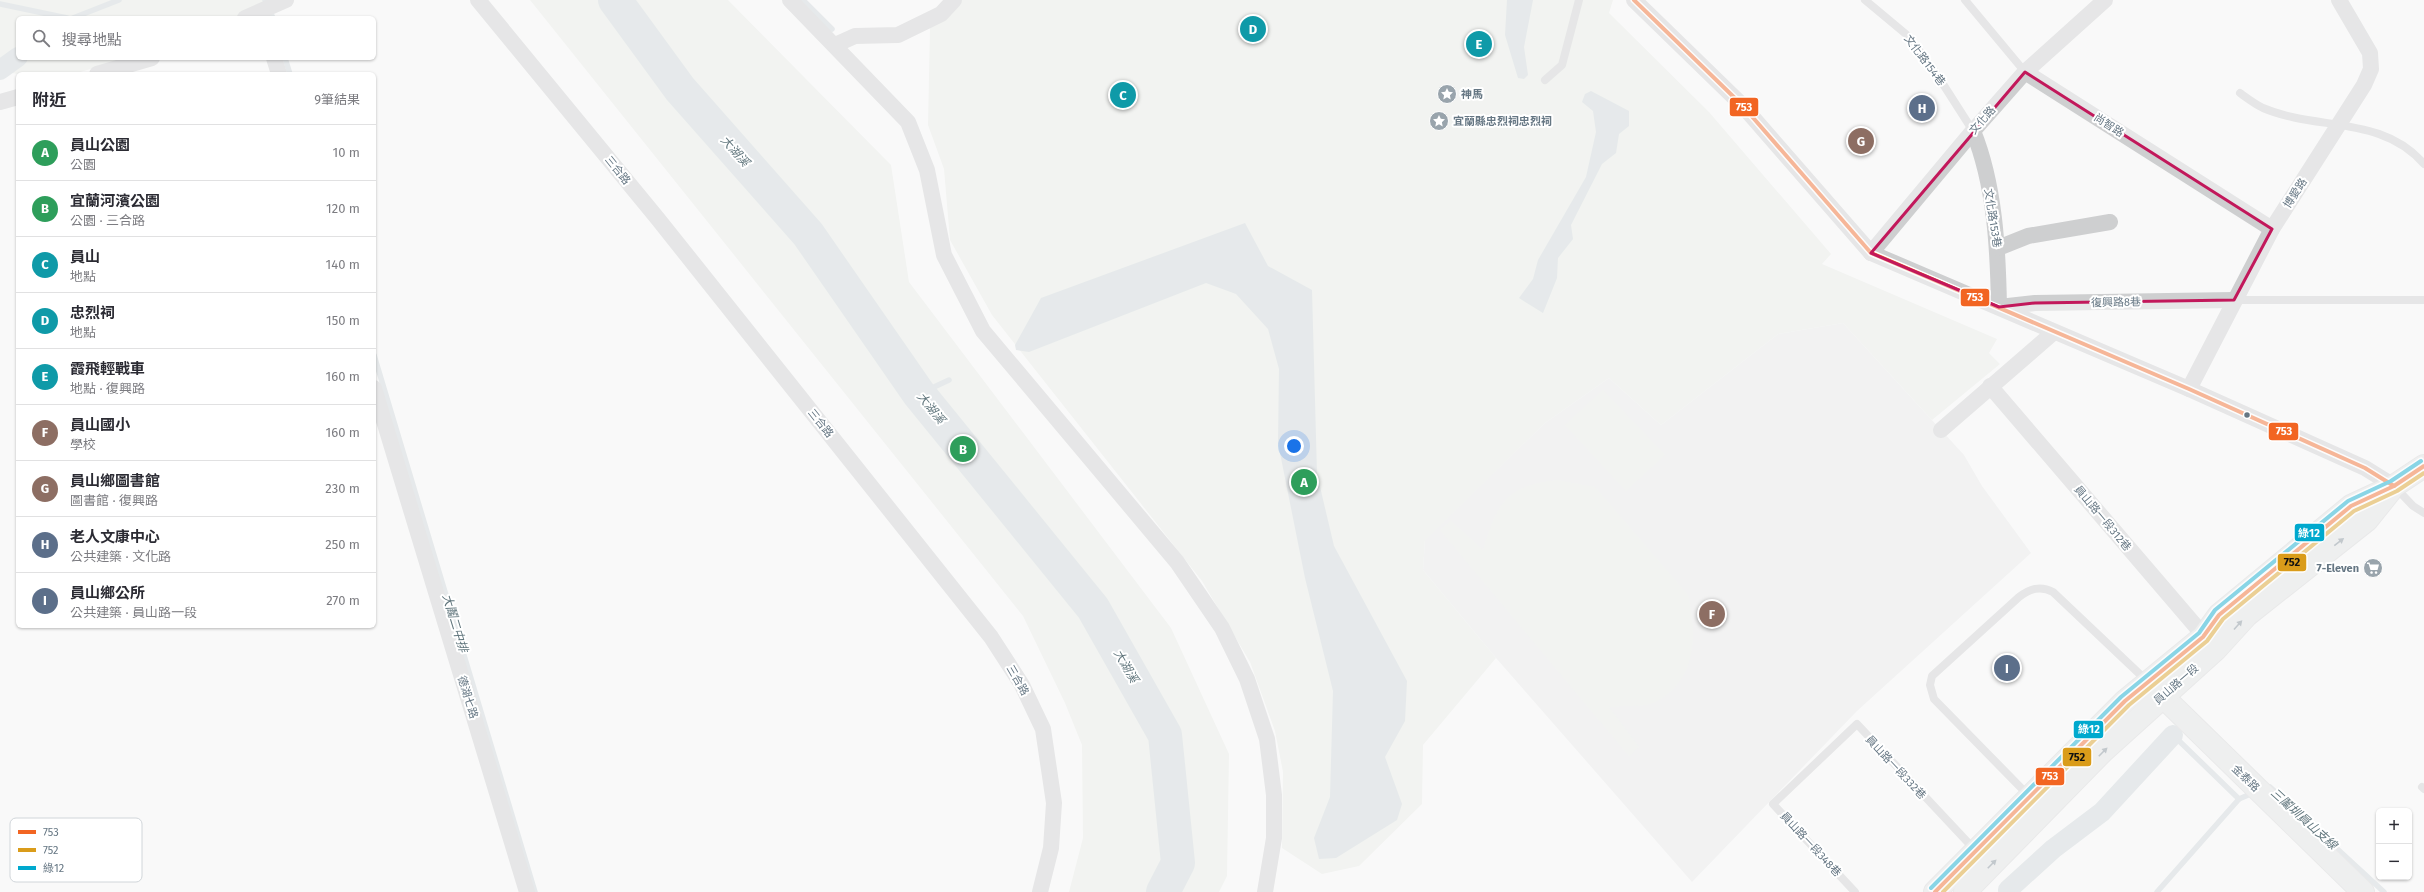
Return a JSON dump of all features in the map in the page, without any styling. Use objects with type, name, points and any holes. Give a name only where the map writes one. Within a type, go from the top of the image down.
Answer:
[{"type":"main road","name":"員山路一段","points":[[1935,892],[2029,796],[2210,643],[2219,615],[2351,506],[2394,486],[2424,466]]},
{"type":"main road","name":"員山路一段","points":[[1965,892],[2103,751],[2155,689]]},
{"type":"main road","name":"金泰路","points":[[2155,689],[2363,892]]},
{"type":"street","points":[[256,16],[286,0]]},
{"type":"street","name":"三合路","points":[[478,0],[663,225],[991,637],[1022,685],[1043,730],[1054,803],[1051,848],[1040,892]]},
{"type":"street","points":[[790,0],[908,122],[927,170],[944,255],[982,332],[1177,562],[1222,628],[1247,679],[1267,739],[1274,795],[1274,838],[1265,892]]},
{"type":"street","points":[[835,45],[855,36],[898,35],[941,14],[954,0]]},
{"type":"street","points":[[1634,0],[1742,105],[1871,253],[2189,389],[2365,468],[2394,486]]},
{"type":"street","name":"文化路","points":[[1871,253],[1973,131],[2025,72],[2106,0]]},
{"type":"street","name":"博愛路","points":[[2189,389],[2272,229],[2364,85],[2371,69],[2370,53],[2339,0]]},
{"type":"street","points":[[104,72],[145,60]]},
{"type":"street","points":[[275,60],[278,72]]},
{"type":"street","name":"尚智路","points":[[2025,72],[2272,229]]},
{"type":"street","points":[[0,102],[16,98]]},
{"type":"street","name":"文化路153巷","points":[[1973,131],[1982,154],[1998,248],[1999,307]]},
{"type":"street","points":[[1998,248],[2028,236],[2110,222]]},
{"type":"street","name":"復興路8巷","points":[[1999,307],[2035,303],[2234,300]]},
{"type":"street","points":[[1941,430],[2054,332]]},
{"type":"street","name":"員山路一段312巷","points":[[1990,386],[2210,643]]},
{"type":"street","name":"德湖七路","points":[[376,395],[527,892]]},
{"type":"lane","points":[[1545,80],[1562,65],[1579,0]]},
{"type":"lane","name":"文化路154巷","points":[[1866,0],[1907,35],[1934,70],[1973,131]]},
{"type":"lane","name":"尚智路","points":[[1965,0],[2025,72]]},
{"type":"lane","points":[[2240,93],[2262,107],[2283,114],[2383,134],[2411,149],[2424,164]]},
{"type":"lane","points":[[2234,300],[2424,300]]},
{"type":"lane","points":[[2394,486],[2412,506],[2424,513]]},
{"type":"lane","points":[[2029,796],[1934,699],[1930,685],[1932,676],[2019,597],[2033,589],[2041,588],[2053,592],[2155,689]]},
{"type":"lane","name":"員山路一段332巷","points":[[1816,765],[1856,724],[1975,851]]},
{"type":"lane","name":"員山路一段348巷","points":[[1816,765],[1773,804],[1855,892]]},
{"type":"highlighted area","points":[[2025,72],[2272,229],[2234,300],[2035,303],[1999,307],[1871,253]]},
{"type":"shaded area","points":[[0,0],[275,0],[238,16],[16,16],[16,60],[122,60],[80,72],[16,72],[16,74],[0,71]]},
{"type":"shaded area","points":[[530,0],[728,0],[891,165],[909,282],[1171,628],[1229,754],[1227,876],[1219,892],[1069,892],[1083,838],[1082,745],[1065,703],[1023,616]]},
{"type":"shaded area","points":[[962,0],[1613,0],[1609,13],[1709,112],[1831,254],[1822,264],[1997,339],[1989,353],[2000,364],[1932,420],[1843,323],[1778,334],[1661,425],[1609,378],[1545,423],[1425,540],[1423,570],[1496,658],[1423,745],[1422,804],[1359,866],[1322,874],[1282,848],[1283,772],[1275,731],[1250,662],[1202,581],[992,315],[950,240],[944,169],[928,125],[930,28]]},
{"type":"shaded area","points":[[1507,0],[1533,0],[1524,47],[1528,75],[1524,79],[1518,78],[1505,35]]},
{"type":"shaded area","points":[[1591,91],[1629,111],[1629,126],[1619,134],[1616,153],[1602,164],[1571,225],[1573,239],[1558,258],[1557,278],[1543,313],[1519,298],[1533,279],[1538,260],[1586,177],[1596,132],[1593,111],[1582,102],[1585,94]]},
{"type":"shaded area","points":[[1245,223],[1268,266],[1312,290],[1317,474],[1334,546],[1407,681],[1405,721],[1385,757],[1402,804],[1397,820],[1336,858],[1319,859],[1314,838],[1330,797],[1333,691],[1305,578],[1278,443],[1279,369],[1268,329],[1236,294],[1206,283],[1029,352],[1016,350],[1015,345],[1041,298]]},
{"type":"shaded area","points":[[1843,323],[1964,455],[1982,486],[2031,553],[1857,711],[1692,882],[1496,658],[1423,570],[1425,539],[1545,423],[1609,378],[1661,425],[1778,334]]},
{"type":"shaded area","points":[[1603,390],[1665,455],[1626,491],[1565,425]]},
{"type":"shaded area","points":[[1557,480],[1595,487],[1688,595],[1693,626],[1693,641],[1691,656],[1679,682],[1669,693],[1650,704],[1609,707],[1639,747],[1629,756],[1440,530],[1451,521],[1483,550],[1499,509],[1506,500],[1515,492],[1526,487]]},
{"type":"waterway","points":[[78,16],[119,0]]},
{"type":"waterway","name":"大鬮二中排","points":[[265,0],[272,16]]},
{"type":"waterway","name":"大湖溪","points":[[615,0],[680,89],[808,234],[919,394],[1093,608],[1165,735],[1178,863],[1163,892]]},
{"type":"waterway","points":[[803,0],[832,29]]},
{"type":"waterway","points":[[0,4],[57,16]]},
{"type":"waterway","points":[[0,70],[16,58]]},
{"type":"waterway","name":"大鬮二中排","points":[[286,60],[289,72]]},
{"type":"waterway","name":"大鬮二中排","points":[[376,362],[535,892]]},
{"type":"waterway","points":[[919,394],[949,380]]},
{"type":"waterway","points":[[2173,735],[2239,799]]},
{"type":"waterway","points":[[2008,890],[2053,849],[2102,812],[2173,735]]},
{"type":"waterway","name":"三鬮圳員山支線","points":[[2270,787],[2384,892]]},
{"type":"waterway","name":"三鬮圳員山支線","points":[[2157,892],[2239,799],[2255,792]]},
{"type":"transit line","name":"753","points":[[1634,0],[1742,105],[1871,253],[2189,389],[2365,468],[2394,486]]},
{"type":"transit line","name":"綠12","points":[[1931,888],[2121,697],[2199,633],[2215,610],[2348,501],[2391,481],[2421,461]]},
{"type":"transit line","name":"753","points":[[1935,892],[2125,701],[2203,637],[2219,615],[2351,506],[2394,486],[2424,466]]},
{"type":"transit line","name":"752","points":[[1943,892],[2129,705],[2207,641],[2223,619],[2354,511],[2397,491],[2424,473]]},
{"type":"place","name":"忠烈祠","points":[[1253,29]]},
{"type":"place","name":"霞飛輕戰車","points":[[1479,44]]},
{"type":"place","name":"神馬","points":[[1447,94]]},
{"type":"place","name":"員山","points":[[1123,95]]},
{"type":"place","name":"老人文康中心","points":[[1922,108]]},
{"type":"place","name":"宜蘭縣忠烈祠忠烈祠","points":[[1439,121]]},
{"type":"place","name":"員山鄉圖書館","points":[[1861,141]]},
{"type":"place","name":"宜蘭河濱公園","points":[[963,449]]},
{"type":"place","name":"員山公園","points":[[1304,482]]},
{"type":"place","name":"7-Eleven","points":[[2373,568]]},
{"type":"place","name":"員山國小","points":[[1712,614]]},
{"type":"place","name":"員山鄉公所","points":[[2007,668]]}]
